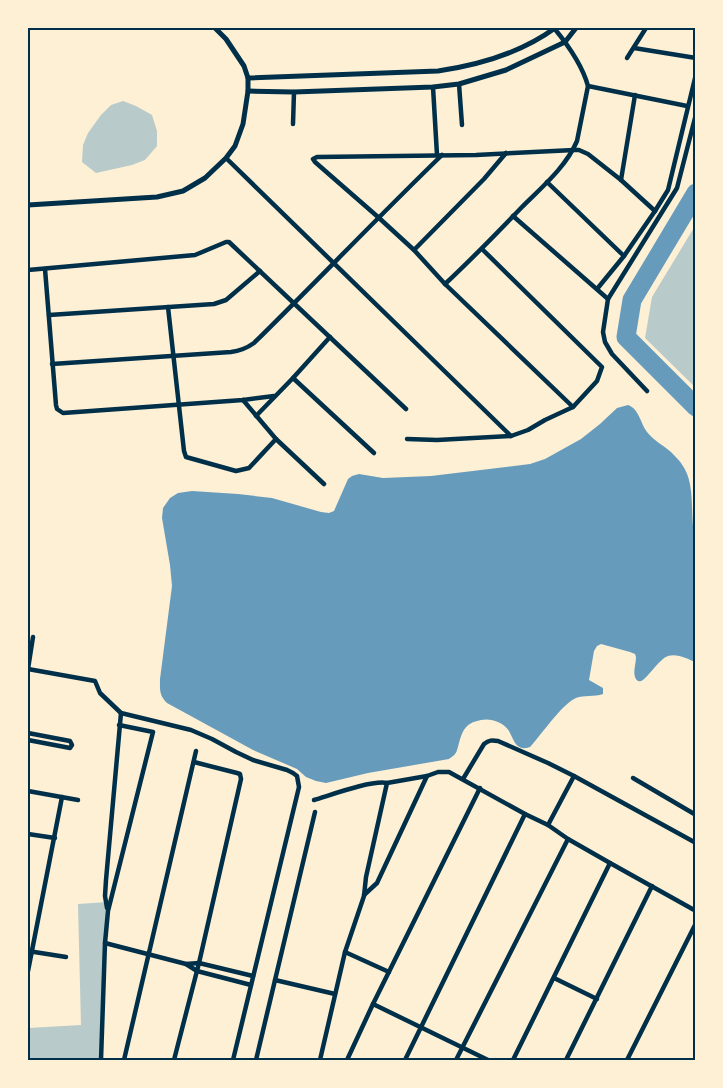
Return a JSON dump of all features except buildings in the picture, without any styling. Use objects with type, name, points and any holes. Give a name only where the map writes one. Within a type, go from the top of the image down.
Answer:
[{"type":"street","points":[[28,206],[157,196],[183,191],[205,178],[226,158],[235,146],[243,124],[248,91],[248,78],[244,66],[226,39],[215,28]]},
{"type":"street","points":[[248,78],[453,69],[489,60],[529,45],[554,28],[577,59],[586,77],[588,86],[574,150],[547,182],[446,284]]},
{"type":"street","points":[[248,91],[294,92],[433,87],[458,84],[506,70],[565,42],[576,28]]},
{"type":"street","points":[[628,58],[646,28]]},
{"type":"street","points":[[634,48],[696,58]]},
{"type":"street","points":[[598,289],[624,256],[668,190],[696,74]]},
{"type":"street","points":[[458,84],[462,125]]},
{"type":"street","points":[[588,86],[688,106]]},
{"type":"street","points":[[52,364],[231,352],[248,348],[439,155],[433,87]]},
{"type":"street","points":[[293,124],[294,92]]},
{"type":"street","points":[[621,180],[635,95]]},
{"type":"street","points":[[647,391],[612,354],[605,342],[603,332],[608,298],[677,188],[696,114]]},
{"type":"street","points":[[573,407],[446,284],[414,250],[313,160],[317,157],[579,150],[588,154],[621,180],[655,211]]},
{"type":"street","points":[[414,250],[484,179],[506,153]]},
{"type":"street","points":[[226,158],[511,436]]},
{"type":"street","points":[[547,182],[624,256]]},
{"type":"street","points":[[513,216],[608,298]]},
{"type":"street","points":[[28,270],[195,255],[229,242],[406,409]]},
{"type":"street","points":[[407,439],[437,440],[511,436],[528,430],[573,407],[597,381],[602,367],[482,249]]},
{"type":"street","points":[[45,269],[56,405],[57,409],[63,413],[274,396]]},
{"type":"street","points":[[49,316],[214,304],[226,300],[260,271]]},
{"type":"street","points":[[168,307],[186,457],[236,471],[249,468],[276,439]]},
{"type":"street","points":[[256,416],[330,337]]},
{"type":"street","points":[[293,378],[374,453]]},
{"type":"street","points":[[243,400],[276,439],[324,484]]},
{"type":"street","points":[[33,638],[28,669],[95,681],[100,693],[121,713],[191,730],[253,760],[287,770],[297,776],[299,787],[233,1060]]},
{"type":"street","points":[[108,912],[105,896],[106,880],[121,713]]},
{"type":"street","points":[[101,1060],[105,943],[108,912],[153,732],[120,725]]},
{"type":"street","points":[[28,734],[71,742],[72,745],[70,748],[28,740]]},
{"type":"street","points":[[463,779],[481,747],[488,741],[498,741],[574,776],[696,843]]},
{"type":"street","points":[[124,1060],[196,751]]},
{"type":"street","points":[[174,1060],[199,963],[242,777],[237,773],[194,762]]},
{"type":"street","points":[[314,800],[380,782],[387,783],[444,771],[449,772],[548,825],[568,839],[696,911]]},
{"type":"street","points":[[364,896],[376,883],[427,776]]},
{"type":"street","points":[[548,825],[574,776]]},
{"type":"street","points":[[634,778],[696,815]]},
{"type":"street","points":[[320,1060],[345,952],[364,896],[366,876],[387,783]]},
{"type":"street","points":[[346,1060],[480,788]]},
{"type":"street","points":[[28,791],[78,800]]},
{"type":"street","points":[[28,971],[30,951],[62,798]]},
{"type":"street","points":[[256,1060],[315,812]]},
{"type":"street","points":[[405,1060],[525,814]]},
{"type":"street","points":[[28,834],[55,838]]},
{"type":"street","points":[[456,1060],[568,839]]},
{"type":"street","points":[[513,1060],[610,863]]},
{"type":"street","points":[[566,1060],[652,886]]},
{"type":"street","points":[[628,1060],[696,924]]},
{"type":"street","points":[[105,943],[186,964],[197,971],[251,985]]},
{"type":"street","points":[[30,951],[66,957]]},
{"type":"street","points":[[345,952],[388,972]]},
{"type":"street","points":[[186,964],[199,963],[253,976]]},
{"type":"street","points":[[554,978],[597,999]]},
{"type":"street","points":[[275,980],[335,994]]},
{"type":"street","points":[[373,1004],[488,1060]]},
{"type":"shaded area","points":[[123,101],[152,115],[157,131],[157,146],[145,160],[96,173],[82,162],[83,145],[88,133],[101,115],[111,105]]},
{"type":"shaded area","points":[[695,226],[695,387],[645,338],[652,297]]},
{"type":"shaded area","points":[[108,902],[100,1060],[28,1060],[28,1028],[81,1025],[78,904]]},
{"type":"water","points":[[628,405],[635,410],[649,435],[671,452],[680,462],[689,480],[695,538],[695,662],[671,655],[661,661],[644,679],[637,681],[634,675],[635,654],[601,644],[594,651],[589,680],[603,688],[603,694],[579,697],[570,702],[558,713],[530,747],[519,747],[509,731],[500,723],[493,720],[475,721],[467,726],[456,752],[449,759],[368,773],[326,783],[306,777],[297,769],[253,750],[167,703],[161,695],[160,679],[172,586],[162,518],[163,508],[170,498],[178,493],[192,491],[272,498],[329,513],[334,511],[348,479],[352,476],[359,474],[383,478],[431,476],[530,464],[545,459],[581,439],[617,408]]},
{"type":"waterway","points":[[696,193],[632,300],[626,337],[696,407]]}]
